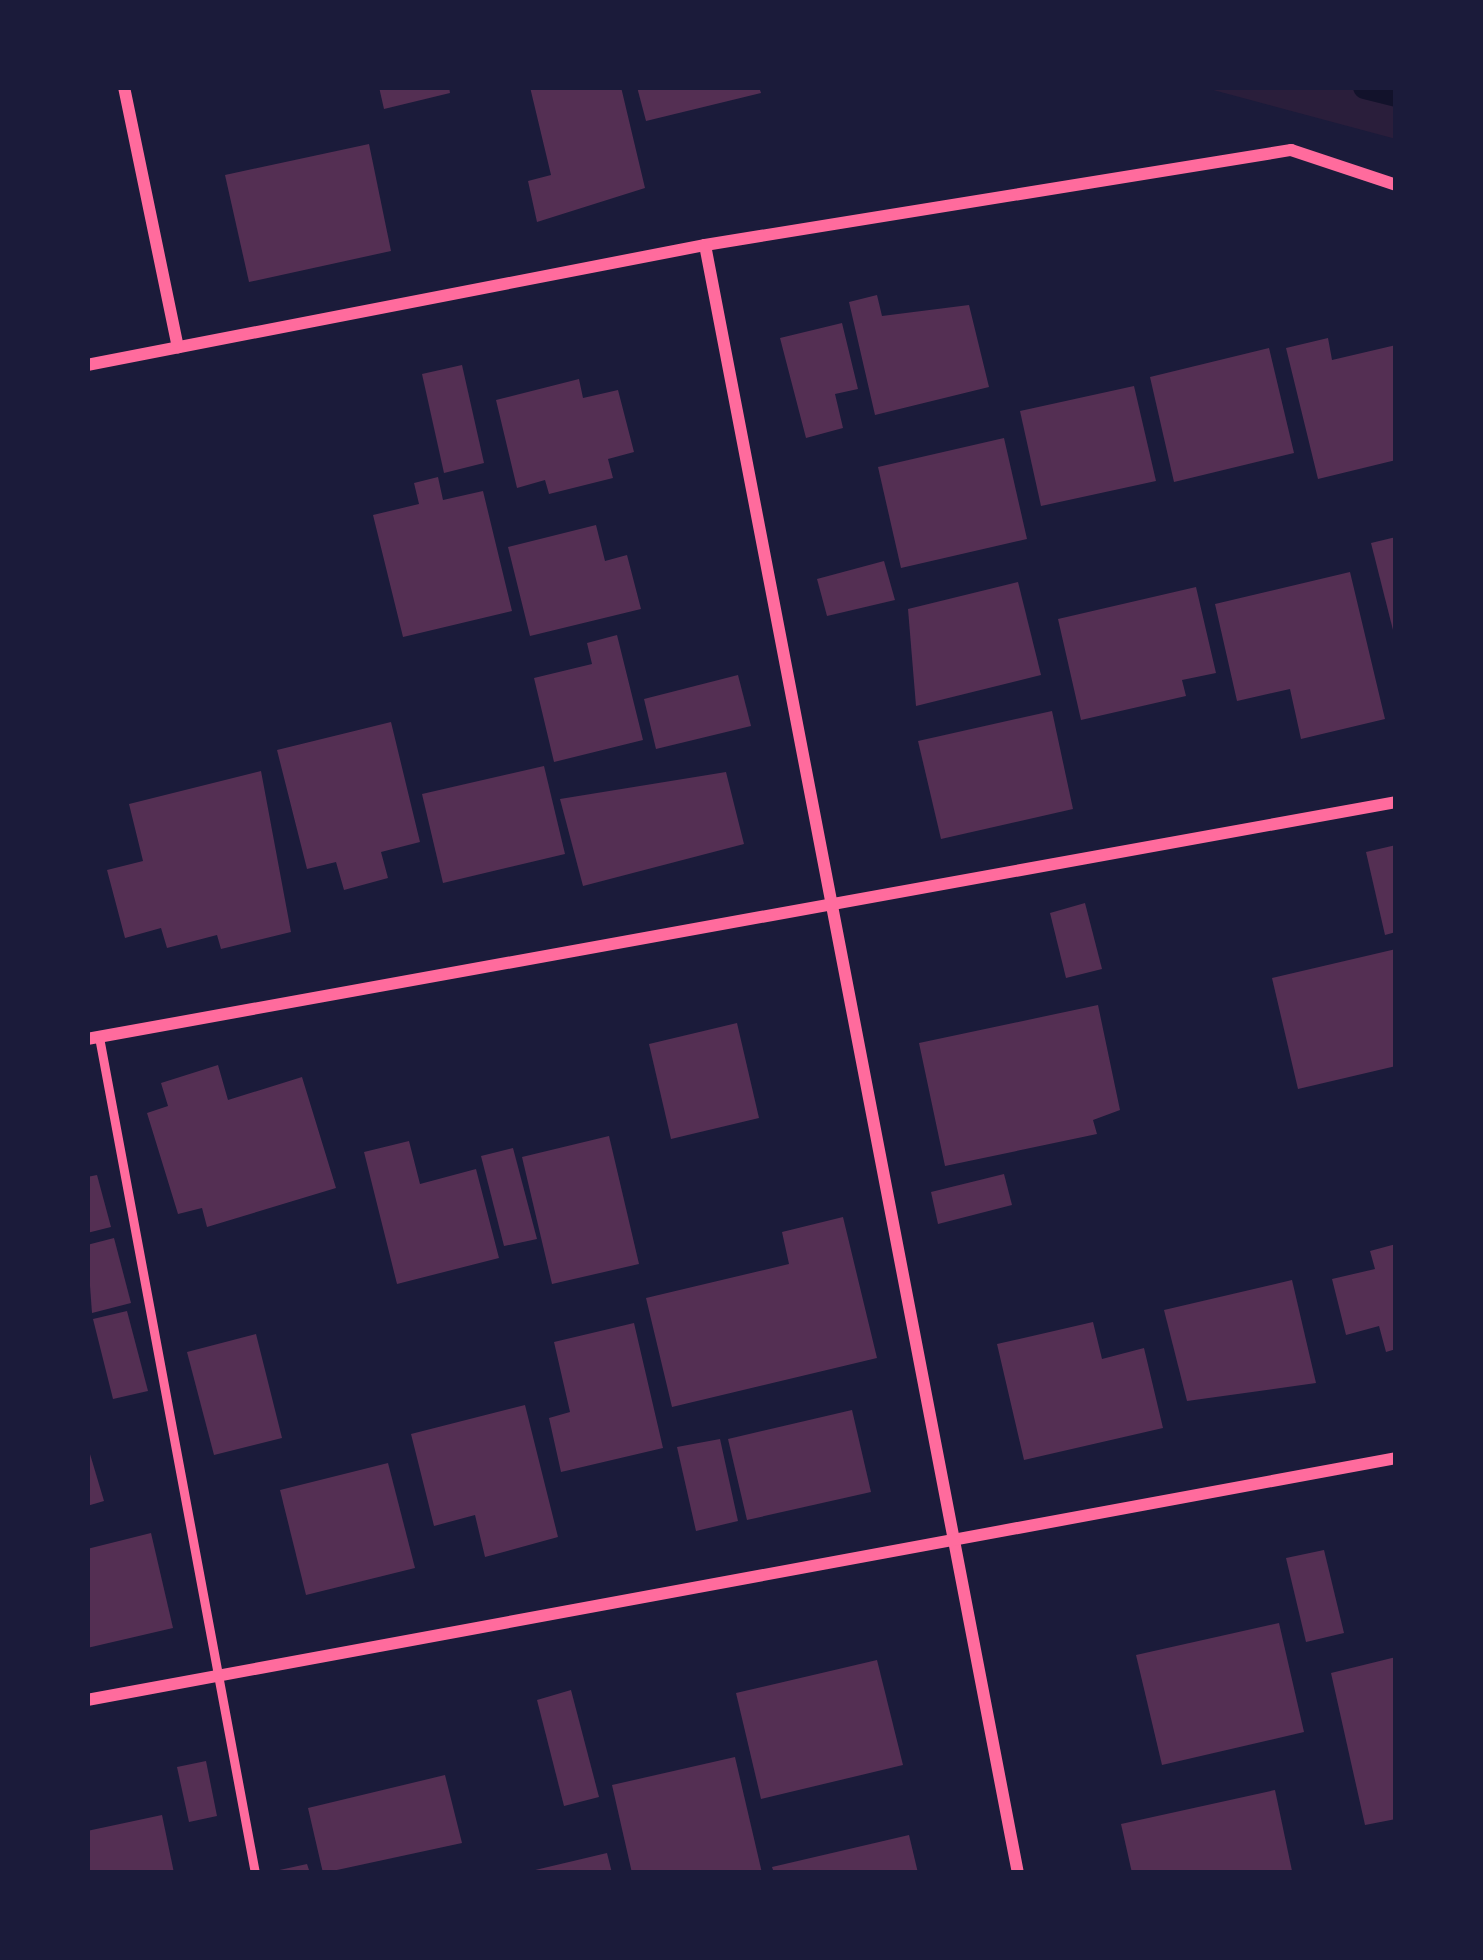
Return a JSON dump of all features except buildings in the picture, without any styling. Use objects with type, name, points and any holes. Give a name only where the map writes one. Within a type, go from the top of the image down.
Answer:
[{"type":"street","points":[[124,87],[178,347]]},
{"type":"street","points":[[87,364],[705,245],[1291,150],[1396,185]]},
{"type":"street","points":[[705,245],[1018,1873]]},
{"type":"street","points":[[93,1038],[831,909],[1396,802]]},
{"type":"street","points":[[87,1700],[1396,1458]]},
{"type":"lane","points":[[93,1038],[255,1873]]},
{"type":"shaded area","points":[[1202,87],[1396,87],[1396,139]]},
{"type":"waterway","points":[[1365,87],[1396,95]]}]
